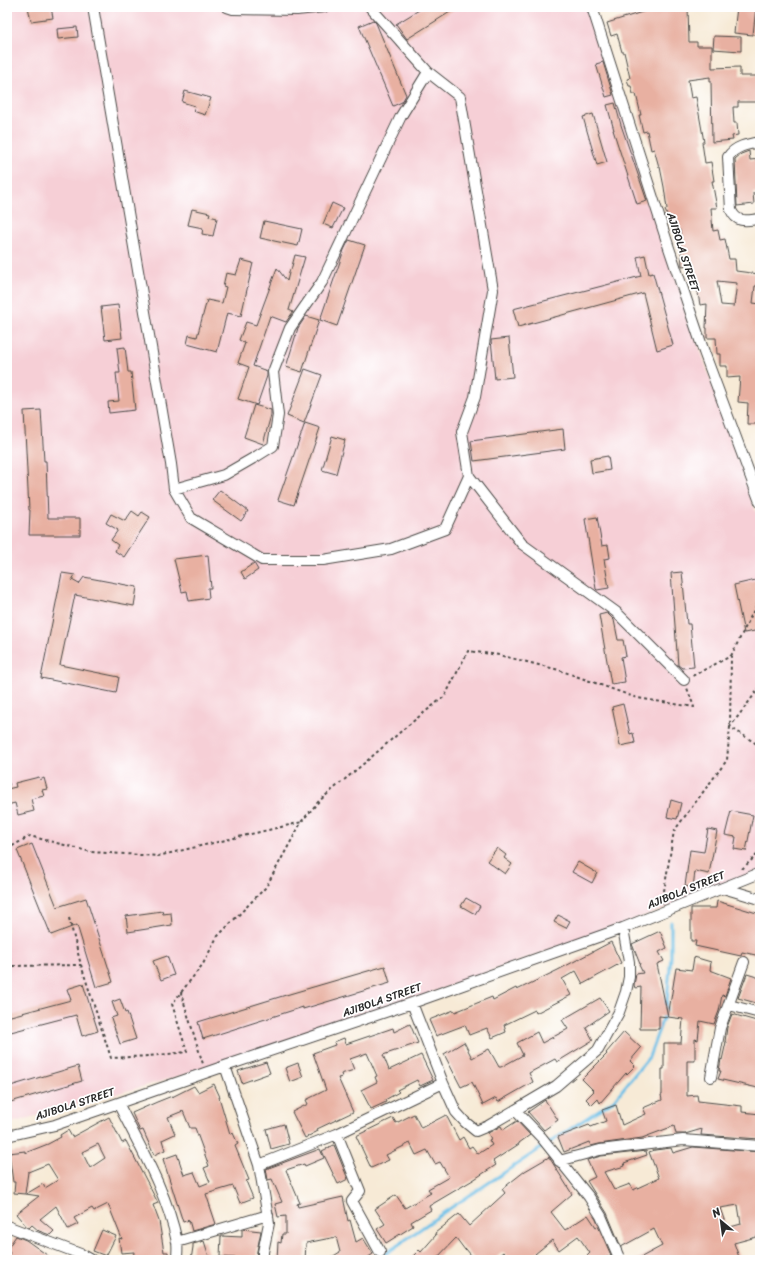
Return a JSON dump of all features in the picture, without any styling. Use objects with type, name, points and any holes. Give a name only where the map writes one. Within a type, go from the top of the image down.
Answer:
[{"type":"street","points":[[93,7],[170,456],[174,489],[191,518],[262,560],[323,560],[391,549],[445,529],[469,476]]},
{"type":"street","points":[[227,7],[233,9],[297,10],[324,7]]},
{"type":"street","points":[[370,7],[428,72],[460,97],[493,290],[475,398],[462,432],[469,476],[522,544],[616,612],[684,680]]},
{"type":"street","name":"AJIBOLA STREET","points":[[592,7],[704,352],[760,502]]},
{"type":"street","points":[[174,489],[224,475],[273,446],[278,415],[274,372],[290,328],[322,282],[400,116],[428,72]]},
{"type":"street","points":[[760,142],[740,147],[733,151],[728,157],[731,210],[733,214],[736,218],[741,220],[760,219]]},
{"type":"street","name":"AJIBOLA STREET","points":[[7,1136],[55,1125],[206,1072],[412,1003],[623,928],[760,873]]},
{"type":"street","points":[[723,888],[760,899]]},
{"type":"street","points":[[412,1003],[456,1112],[476,1131],[488,1126],[556,1086],[598,1050],[619,1012],[630,977],[623,928]]},
{"type":"street","points":[[711,1077],[720,1028],[744,962]]},
{"type":"street","points":[[728,1005],[760,1013]]},
{"type":"street","points":[[225,1066],[259,1165],[269,1224],[263,1252],[263,1260]]},
{"type":"street","points":[[259,1165],[338,1134],[443,1083]]},
{"type":"street","points":[[118,1103],[160,1188],[177,1242],[178,1260]]},
{"type":"street","points":[[516,1110],[542,1138],[589,1197],[606,1228],[618,1259]]},
{"type":"street","points":[[338,1134],[360,1191],[352,1201],[380,1252]]},
{"type":"street","points":[[559,1161],[600,1150],[683,1140],[760,1146]]},
{"type":"street","points":[[177,1242],[268,1215]]},
{"type":"street","points":[[7,1226],[83,1255],[92,1260]]},
{"type":"path","points":[[662,913],[662,897],[674,831],[727,760],[730,726],[731,656],[758,602]]},
{"type":"path","points":[[206,1072],[181,993],[203,964],[217,937],[266,888],[302,821],[319,801],[406,726],[445,696],[468,651],[499,655],[559,670],[637,698],[694,707],[684,680],[731,656]]},
{"type":"path","points":[[730,726],[760,687]]},
{"type":"path","points":[[730,726],[760,746]]},
{"type":"path","points":[[7,785],[11,784]]},
{"type":"path","points":[[7,849],[30,836],[91,852],[158,856],[302,821]]},
{"type":"path","points":[[69,918],[81,965],[111,1058],[187,1052],[172,1004],[203,964]]},
{"type":"path","points":[[7,948],[12,966]]},
{"type":"path","points":[[7,967],[81,965]]},
{"type":"shaded area","points":[[7,7],[589,7],[662,238],[760,524],[760,874],[267,1052],[7,1124]]},
{"type":"building","points":[[28,7],[51,7],[53,18],[31,21]]},
{"type":"building","points":[[424,7],[458,7],[407,39],[396,24]]},
{"type":"building","points":[[652,7],[688,7],[689,42],[697,42],[697,46],[712,46],[712,68],[740,67],[740,76],[760,76],[760,102],[738,102],[738,107],[733,107],[734,123],[737,123],[738,135],[732,136],[733,140],[712,142],[710,77],[688,80],[691,98],[696,97],[704,142],[702,142],[705,163],[711,162],[714,181],[712,181],[717,208],[711,208],[713,231],[718,230],[720,240],[725,239],[729,259],[735,259],[736,271],[759,274],[757,286],[755,286],[753,303],[760,304],[760,424],[747,424],[748,403],[738,402],[740,377],[727,378],[727,366],[720,366],[720,354],[717,354],[716,338],[707,338],[707,304],[700,305],[696,281],[690,281],[689,265],[682,266],[680,230],[675,231],[672,217],[668,218],[665,210],[667,209],[660,167],[654,149],[651,150],[647,131],[643,132],[636,94],[633,94],[627,79],[630,78],[624,52],[622,52],[617,34],[611,36],[607,23],[652,9]],"holes":[[[717,281],[737,283],[734,306],[721,305]]]},
{"type":"building","points":[[737,7],[756,7],[753,35],[734,33]]},
{"type":"building","points":[[373,20],[376,23],[406,95],[402,102],[393,106],[359,26]]},
{"type":"building","points":[[77,27],[78,37],[58,39],[57,29]]},
{"type":"building","points":[[714,36],[741,37],[741,51],[713,49]]},
{"type":"building","points":[[603,62],[613,95],[606,97],[596,64]]},
{"type":"building","points":[[185,91],[211,98],[205,115],[193,111],[195,106],[182,102]]},
{"type":"building","points":[[615,103],[647,201],[637,204],[613,130],[607,105]]},
{"type":"building","points":[[593,114],[607,162],[597,165],[583,117]]},
{"type":"building","points":[[749,151],[750,160],[760,159],[760,192],[753,193],[754,204],[737,206],[735,159],[741,154]]},
{"type":"building","points":[[332,203],[343,208],[333,228],[323,224]]},
{"type":"building","points":[[192,209],[210,213],[209,216],[217,218],[213,236],[202,234],[203,228],[188,225]]},
{"type":"building","points":[[264,221],[302,229],[298,246],[260,238]]},
{"type":"building","points":[[349,240],[365,245],[337,326],[320,320],[344,250]]},
{"type":"building","points":[[295,255],[305,257],[289,310],[293,312],[286,322],[270,316],[253,366],[267,371],[267,376],[257,405],[238,399],[249,367],[238,363],[245,343],[239,340],[246,322],[256,325],[277,268],[287,281]]},
{"type":"building","points":[[645,255],[649,274],[653,273],[673,345],[657,350],[643,293],[518,327],[513,309],[641,276],[637,257]]},
{"type":"building","points":[[241,260],[253,263],[241,316],[227,313],[217,352],[187,344],[189,335],[197,337],[207,300],[222,303],[226,287],[223,286],[226,273],[236,275]]},
{"type":"building","points":[[118,305],[122,338],[105,340],[101,307]]},
{"type":"building","points":[[306,316],[319,320],[302,372],[286,367],[298,328]]},
{"type":"building","points":[[509,338],[513,377],[495,379],[491,340]]},
{"type":"building","points":[[125,347],[128,372],[131,372],[135,410],[109,413],[108,402],[119,401],[116,373],[120,373],[117,348]]},
{"type":"building","points":[[305,369],[322,375],[304,423],[287,416]]},
{"type":"building","points":[[254,405],[271,410],[263,444],[244,437]]},
{"type":"building","points":[[41,410],[44,461],[46,461],[48,518],[80,518],[80,535],[29,535],[30,510],[24,411]]},
{"type":"building","points":[[305,423],[320,428],[294,505],[278,500]]},
{"type":"building","points":[[563,429],[565,449],[474,461],[471,441]]},
{"type":"building","points":[[332,436],[345,440],[336,474],[322,470]]},
{"type":"building","points":[[608,456],[610,470],[592,473],[590,459]]},
{"type":"building","points":[[220,490],[248,511],[241,521],[212,500]]},
{"type":"building","points":[[132,511],[139,516],[142,512],[150,517],[124,557],[115,551],[118,545],[111,540],[118,530],[106,523],[111,514],[125,521]]},
{"type":"building","points":[[597,517],[602,546],[608,545],[610,558],[604,559],[609,588],[597,590],[585,519]]},
{"type":"building","points":[[208,555],[211,588],[208,588],[209,598],[189,601],[187,591],[182,592],[174,559]]},
{"type":"building","points":[[254,563],[258,570],[245,579],[241,572]]},
{"type":"building","points":[[682,572],[687,624],[690,624],[694,667],[682,668],[678,665],[671,573]]},
{"type":"building","points":[[62,573],[75,575],[72,580],[79,584],[84,577],[137,587],[134,606],[75,595],[60,665],[119,677],[116,693],[41,678]]},
{"type":"building","points":[[760,579],[760,630],[744,633],[734,585]]},
{"type":"building","points":[[607,613],[614,620],[618,640],[623,640],[626,656],[621,657],[625,682],[611,684],[599,615]]},
{"type":"building","points":[[623,704],[630,734],[633,733],[635,743],[620,746],[612,707]]},
{"type":"building","points":[[39,777],[40,780],[44,778],[47,789],[42,790],[44,796],[31,799],[34,811],[18,815],[15,803],[7,805],[7,789],[16,787],[15,783]]},
{"type":"building","points":[[671,800],[681,803],[677,819],[667,817]]},
{"type":"building","points":[[731,811],[753,815],[746,851],[734,849],[736,837],[725,835]]},
{"type":"building","points":[[708,829],[717,831],[709,874],[695,871],[693,888],[685,886],[690,850],[704,852]]},
{"type":"building","points":[[32,844],[57,907],[86,898],[113,982],[96,987],[77,925],[51,935],[17,850]]},
{"type":"building","points":[[497,848],[506,855],[504,858],[512,864],[505,874],[487,861]]},
{"type":"building","points":[[578,862],[597,873],[592,883],[572,872]]},
{"type":"building","points":[[466,898],[480,906],[475,914],[461,906]]},
{"type":"building","points":[[717,901],[760,914],[760,956],[742,952],[741,956],[695,946],[696,941],[691,941],[691,908],[716,908]]},
{"type":"building","points":[[162,911],[163,914],[171,913],[172,925],[128,932],[126,916]]},
{"type":"building","points":[[558,915],[570,921],[566,928],[554,922]]},
{"type":"building","points":[[660,931],[667,948],[659,952],[664,961],[657,964],[668,1017],[659,1016],[659,1029],[640,1029],[641,987],[635,988],[634,985],[636,974],[643,973],[632,944]]},
{"type":"building","points":[[611,942],[621,963],[583,984],[576,971],[562,979],[571,995],[536,1013],[535,1010],[504,1025],[506,1032],[492,1038],[487,1028],[469,1035],[465,1025],[436,1036],[429,1020],[454,1010],[455,1012],[492,997],[493,1000],[516,988],[517,990]]},
{"type":"building","points":[[167,956],[174,975],[161,980],[153,961]]},
{"type":"building","points":[[694,957],[711,962],[710,970],[731,978],[725,996],[722,995],[719,1011],[714,1024],[700,1021],[698,1040],[695,1039],[695,1061],[687,1061],[687,1096],[697,1095],[698,1101],[742,1106],[742,1112],[760,1114],[760,1139],[701,1135],[702,1129],[685,1134],[676,1134],[674,1126],[642,1138],[591,1146],[589,1142],[564,1152],[558,1137],[589,1125],[591,1127],[606,1121],[602,1110],[616,1105],[622,1125],[646,1114],[643,1108],[662,1100],[664,1043],[681,1043],[683,1019],[668,1017],[676,968],[692,970]]},
{"type":"building","points":[[385,966],[390,983],[303,1009],[303,1007],[203,1039],[198,1022]]},
{"type":"building","points":[[747,974],[760,978],[760,1004],[738,998]]},
{"type":"building","points":[[83,984],[98,1031],[82,1036],[76,1015],[7,1033],[7,1017],[71,1000],[67,989]]},
{"type":"building","points":[[600,998],[609,1011],[586,1027],[593,1040],[557,1062],[555,1059],[529,1073],[533,1082],[498,1102],[496,1098],[483,1105],[472,1082],[461,1087],[444,1054],[464,1042],[472,1058],[489,1049],[499,1067],[501,1067],[523,1055],[517,1043],[537,1032],[542,1043],[568,1029],[562,1020]]},
{"type":"building","points":[[120,999],[125,1013],[127,1012],[136,1039],[120,1044],[111,1018],[117,1016],[112,1002]]},
{"type":"building","points":[[732,1014],[760,1022],[760,1080],[758,1088],[718,1079],[721,1071],[719,1071],[726,1042],[727,1027]]},
{"type":"building","points":[[410,1024],[418,1043],[383,1055],[389,1070],[421,1055],[433,1080],[420,1086],[417,1080],[397,1090],[399,1092],[385,1100],[386,1102],[371,1109],[361,1090],[377,1082],[375,1077],[377,1076],[367,1053],[350,1059],[354,1070],[341,1074],[342,1077],[338,1078],[353,1112],[317,1129],[318,1131],[305,1138],[292,1112],[308,1104],[306,1100],[326,1090],[313,1053],[335,1045],[334,1042],[344,1038],[346,1044],[393,1028],[394,1032]]},
{"type":"building","points":[[624,1032],[641,1048],[630,1061],[635,1066],[627,1074],[626,1073],[600,1103],[598,1099],[592,1105],[586,1099],[594,1091],[582,1079],[607,1054],[606,1053]]},
{"type":"building","points":[[266,1062],[270,1073],[242,1083],[238,1071]]},
{"type":"building","points":[[298,1063],[303,1077],[290,1082],[285,1068]]},
{"type":"building","points":[[78,1066],[82,1081],[7,1103],[7,1087]]},
{"type":"building","points":[[214,1084],[220,1097],[230,1134],[233,1133],[238,1144],[235,1146],[249,1180],[246,1181],[253,1198],[240,1203],[233,1186],[206,1194],[216,1224],[192,1231],[189,1220],[183,1222],[163,1159],[177,1154],[184,1175],[194,1172],[200,1186],[210,1182],[204,1168],[209,1166],[195,1128],[190,1128],[183,1111],[168,1117],[175,1134],[162,1140],[165,1150],[154,1155],[143,1130],[140,1131],[132,1113],[172,1097],[194,1086],[198,1092]]},
{"type":"building","points":[[545,1100],[558,1120],[544,1130],[528,1112]]},
{"type":"building","points":[[414,1114],[421,1128],[446,1115],[459,1140],[463,1137],[469,1148],[472,1146],[478,1154],[492,1145],[489,1140],[491,1139],[488,1133],[501,1126],[503,1130],[517,1121],[530,1135],[493,1161],[496,1165],[429,1206],[431,1210],[411,1222],[413,1226],[386,1243],[377,1229],[385,1224],[375,1209],[396,1195],[405,1208],[431,1193],[428,1189],[449,1177],[440,1162],[435,1164],[427,1150],[416,1155],[410,1143],[386,1155],[389,1160],[371,1168],[356,1136],[393,1118],[396,1123]]},
{"type":"building","points":[[109,1117],[122,1143],[126,1141],[158,1203],[153,1205],[159,1221],[164,1252],[168,1252],[168,1260],[133,1260],[134,1252],[121,1253],[119,1238],[122,1239],[108,1204],[94,1211],[92,1208],[74,1218],[78,1224],[68,1229],[56,1206],[40,1219],[54,1231],[50,1235],[39,1231],[32,1225],[29,1228],[27,1227],[16,1214],[39,1196],[26,1194],[43,1184],[45,1188],[58,1180],[48,1164],[28,1172],[25,1194],[14,1193],[15,1182],[13,1182],[9,1153],[25,1151],[25,1153],[48,1144],[61,1137],[60,1135],[68,1130],[72,1137]],"holes":[[[98,1144],[105,1158],[90,1168],[82,1152]]]},
{"type":"building","points":[[284,1124],[289,1144],[271,1149],[266,1129]]},
{"type":"building","points":[[334,1145],[348,1179],[338,1184],[322,1151]]},
{"type":"building","points":[[693,1147],[760,1152],[760,1236],[734,1243],[740,1260],[636,1260],[662,1246],[654,1229],[621,1247],[607,1213],[587,1181],[595,1177],[587,1160],[601,1156],[646,1151],[647,1155],[624,1163],[625,1166],[604,1172],[614,1190],[630,1184],[633,1190],[659,1178],[649,1152],[671,1148],[673,1153]],"holes":[[[738,1205],[741,1224],[727,1228],[720,1208]]]},
{"type":"building","points":[[320,1149],[324,1158],[305,1166],[304,1164],[286,1170],[300,1203],[297,1204],[298,1207],[343,1197],[348,1221],[350,1220],[356,1242],[363,1238],[373,1254],[364,1260],[327,1260],[340,1252],[336,1237],[306,1243],[305,1260],[277,1259],[278,1242],[281,1243],[282,1234],[286,1234],[286,1216],[278,1217],[275,1204],[282,1202],[272,1179],[268,1180],[266,1169]]},
{"type":"building","points":[[549,1157],[572,1194],[551,1212],[565,1230],[588,1215],[596,1227],[598,1226],[611,1255],[602,1260],[583,1260],[590,1253],[578,1236],[559,1250],[552,1240],[535,1254],[542,1260],[510,1260],[503,1252],[493,1260],[475,1260],[456,1238],[435,1260],[409,1260],[419,1250],[421,1252],[436,1235],[435,1233],[459,1214],[469,1226],[505,1193],[502,1189],[525,1171]]},
{"type":"building","points":[[242,1229],[261,1231],[256,1259],[220,1257],[221,1236],[242,1237]]},
{"type":"building","points":[[102,1230],[116,1236],[106,1256],[93,1251]]},
{"type":"building","points":[[16,1236],[26,1240],[54,1260],[7,1260],[10,1253],[7,1249]]},
{"type":"building","points":[[204,1241],[210,1260],[191,1260],[193,1244]]},
{"type":"waterway","points":[[377,1260],[443,1213],[614,1100],[649,1057],[666,1010],[671,957],[671,922]]}]
